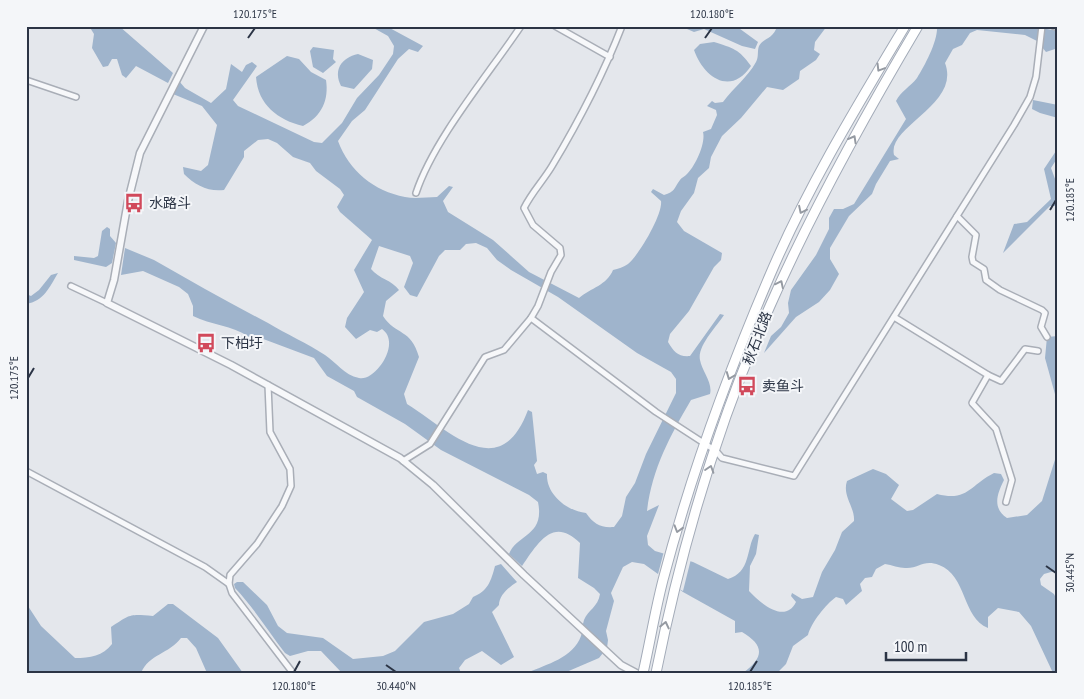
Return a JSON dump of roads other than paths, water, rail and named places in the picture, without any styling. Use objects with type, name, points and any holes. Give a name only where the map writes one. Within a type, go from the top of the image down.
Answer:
[{"type":"main road","name":"秋石北路","points":[[643,673],[662,582],[705,446],[770,274],[861,99],[905,26]]},
{"type":"main road","name":"秋石北路","points":[[656,673],[684,551],[735,395],[778,289],[821,199],[918,26]]},
{"type":"street","points":[[107,303],[114,280],[128,201],[140,153],[204,26]]},
{"type":"street","points":[[416,193],[420,180],[441,142],[521,26]]},
{"type":"street","points":[[554,26],[610,57]]},
{"type":"street","points":[[403,461],[430,444],[485,357],[504,350],[531,318],[551,272],[562,255],[560,248],[533,225],[524,208],[530,196],[551,169],[598,84],[622,26]]},
{"type":"street","points":[[531,318],[656,412],[705,446],[716,451],[722,458],[794,476],[1030,97],[1036,77],[1042,26]]},
{"type":"street","points":[[1053,26],[1058,28]]},
{"type":"street","points":[[26,80],[76,97]]},
{"type":"street","points":[[957,216],[976,235],[972,257],[973,262],[984,269],[986,280],[1000,290],[1042,310],[1045,313],[1041,327],[1047,337]]},
{"type":"street","points":[[71,286],[268,385],[403,461],[433,485],[524,575],[621,665],[636,673]]},
{"type":"street","points":[[894,318],[1001,381],[1025,349],[1038,351]]},
{"type":"street","points":[[988,375],[972,403],[996,429],[1012,480],[1006,502]]},
{"type":"street","points":[[268,385],[270,432],[290,469],[291,486],[282,506],[256,544],[235,567],[230,575],[229,584],[232,593],[293,673]]},
{"type":"street","points":[[26,471],[205,567],[229,584]]},
{"type":"water","points":[[89,26],[119,26],[173,73],[168,83],[136,66],[126,78],[122,75],[117,59],[112,59],[108,66],[103,67],[92,48],[94,34]]},
{"type":"water","points":[[370,26],[386,26],[423,46],[418,52],[409,49],[398,59],[365,110],[352,121],[338,141],[349,162],[373,185],[405,197],[437,197],[449,186],[453,187],[443,201],[448,212],[493,240],[529,272],[579,298],[603,283],[613,270],[628,264],[638,252],[649,234],[661,207],[661,201],[651,192],[653,189],[664,195],[670,193],[689,171],[696,161],[701,148],[704,137],[703,132],[711,129],[717,115],[716,110],[707,106],[712,101],[715,103],[723,102],[745,78],[757,60],[758,48],[761,43],[771,36],[777,26],[827,26],[815,42],[814,50],[820,54],[816,60],[800,71],[799,79],[783,90],[767,87],[741,118],[722,136],[711,157],[709,168],[698,178],[694,193],[681,211],[677,222],[684,231],[722,253],[721,260],[714,267],[689,311],[670,334],[668,342],[677,353],[682,356],[690,356],[720,314],[724,315],[708,336],[700,354],[701,364],[709,381],[710,394],[691,400],[669,440],[653,481],[647,511],[659,505],[647,536],[648,545],[655,551],[693,562],[728,579],[741,571],[747,560],[755,534],[759,535],[756,554],[750,566],[749,591],[765,605],[779,612],[785,612],[791,609],[796,602],[791,596],[792,593],[802,599],[813,597],[822,572],[835,550],[842,532],[854,521],[853,511],[846,492],[847,481],[873,469],[886,474],[899,485],[891,499],[907,511],[913,510],[937,494],[956,496],[968,491],[994,473],[1001,474],[1004,480],[997,500],[999,510],[1007,518],[1027,515],[1042,501],[1058,450],[1058,570],[1044,574],[1040,579],[1041,585],[1054,594],[1058,602],[1058,673],[1053,673],[1031,626],[1019,612],[998,608],[988,617],[988,628],[973,615],[955,578],[948,570],[934,563],[929,563],[910,568],[900,568],[885,564],[876,569],[872,577],[865,578],[860,584],[862,591],[846,605],[843,599],[836,597],[828,604],[819,614],[808,635],[793,646],[786,664],[777,673],[743,673],[755,662],[759,651],[758,646],[749,637],[742,632],[735,633],[735,621],[683,592],[644,564],[632,562],[623,567],[611,593],[614,601],[606,631],[607,648],[599,658],[564,673],[527,673],[551,663],[572,650],[581,636],[583,622],[599,598],[600,594],[594,588],[578,578],[580,543],[570,535],[554,532],[540,541],[522,566],[509,554],[513,547],[538,522],[538,502],[529,495],[441,450],[405,424],[357,397],[354,391],[327,376],[314,358],[253,335],[249,337],[236,330],[193,316],[193,306],[188,294],[179,287],[143,271],[121,275],[125,248],[154,260],[311,346],[349,374],[365,378],[379,368],[388,352],[389,343],[387,335],[382,329],[377,332],[370,330],[356,339],[345,327],[347,318],[364,292],[354,270],[372,240],[340,212],[337,207],[344,195],[340,189],[316,171],[310,163],[293,157],[277,143],[268,139],[258,140],[244,151],[244,157],[224,190],[207,189],[197,184],[184,174],[183,167],[201,171],[208,165],[217,125],[202,106],[173,94],[179,81],[185,88],[211,103],[226,89],[231,64],[242,72],[246,65],[252,62],[257,66],[233,100],[238,106],[314,142],[322,143],[342,123],[357,98],[379,75],[393,54],[394,46],[388,36]],"holes":[[[476,243],[487,248],[497,260],[511,270],[558,297],[637,353],[671,372],[676,379],[676,393],[646,454],[635,483],[626,497],[622,516],[614,527],[605,527],[598,524],[586,513],[579,512],[565,505],[554,495],[550,488],[547,474],[543,472],[537,474],[534,465],[537,461],[532,412],[528,410],[517,432],[503,444],[489,448],[473,445],[457,438],[407,404],[404,394],[419,357],[412,341],[393,327],[383,316],[386,301],[399,290],[371,269],[379,246],[410,256],[413,263],[404,287],[410,295],[417,297],[439,256],[445,250],[460,250],[466,244]]]},
{"type":"water","points":[[680,26],[736,26],[758,42],[755,49],[742,46],[704,29],[694,32]]},
{"type":"water","points":[[937,26],[1030,26],[1058,31],[1058,48],[1046,52],[1037,41],[1025,35],[977,30],[970,33],[962,45],[953,49],[945,63],[947,78],[943,91],[934,103],[901,134],[895,144],[894,155],[899,159],[890,161],[872,194],[849,216],[830,248],[830,259],[839,274],[830,290],[819,302],[796,317],[764,353],[771,336],[781,327],[789,313],[788,303],[791,290],[816,255],[829,229],[829,218],[834,209],[843,209],[854,204],[906,119],[896,101],[900,94],[917,78],[924,66],[933,46]]},
{"type":"water","points":[[714,42],[735,50],[751,66],[743,75],[727,82],[711,75],[704,69],[694,50],[700,44]]},
{"type":"water","points":[[313,47],[334,50],[333,59],[336,62],[323,73],[313,67],[310,51]]},
{"type":"water","points":[[358,54],[373,60],[372,69],[354,89],[341,86],[338,75],[340,66],[347,58]]},
{"type":"water","points":[[287,56],[299,59],[311,72],[326,80],[327,87],[323,107],[310,122],[303,126],[285,120],[271,110],[261,96],[258,87],[256,77]]},
{"type":"water","points":[[1033,100],[1058,105],[1058,118],[1032,109]]},
{"type":"water","points":[[1058,148],[1058,157],[1051,168],[1058,187],[1058,206],[1050,206],[1003,253],[1014,224],[1027,222],[1051,199],[1044,169]]},
{"type":"water","points":[[107,227],[110,229],[110,236],[116,243],[112,263],[106,267],[74,260],[74,256],[94,258],[98,256],[102,231]]},
{"type":"water","points":[[58,273],[42,297],[26,304],[26,294],[31,296],[39,290],[51,275]]},
{"type":"water","points":[[1058,336],[1058,405],[1045,358],[1047,337]]},
{"type":"water","points":[[501,564],[517,582],[505,592],[499,601],[499,605],[492,612],[514,657],[501,665],[482,651],[465,660],[459,668],[461,673],[342,673],[321,651],[308,651],[290,656],[285,653],[235,588],[234,584],[243,582],[267,605],[278,626],[287,633],[323,638],[353,659],[383,656],[395,651],[424,622],[453,614],[469,604],[473,597],[482,592],[488,585],[495,566]]},
{"type":"water","points":[[26,603],[41,626],[75,658],[91,657],[105,651],[112,644],[111,627],[130,616],[153,616],[168,604],[173,604],[218,638],[243,673],[207,673],[196,648],[187,638],[181,638],[171,648],[149,662],[141,673],[26,673]]},
{"type":"place","name":"水路斗","points":[[134,203]]},
{"type":"place","name":"下柏圩","points":[[206,343]]},
{"type":"place","name":"卖鱼斗","points":[[747,386]]}]
